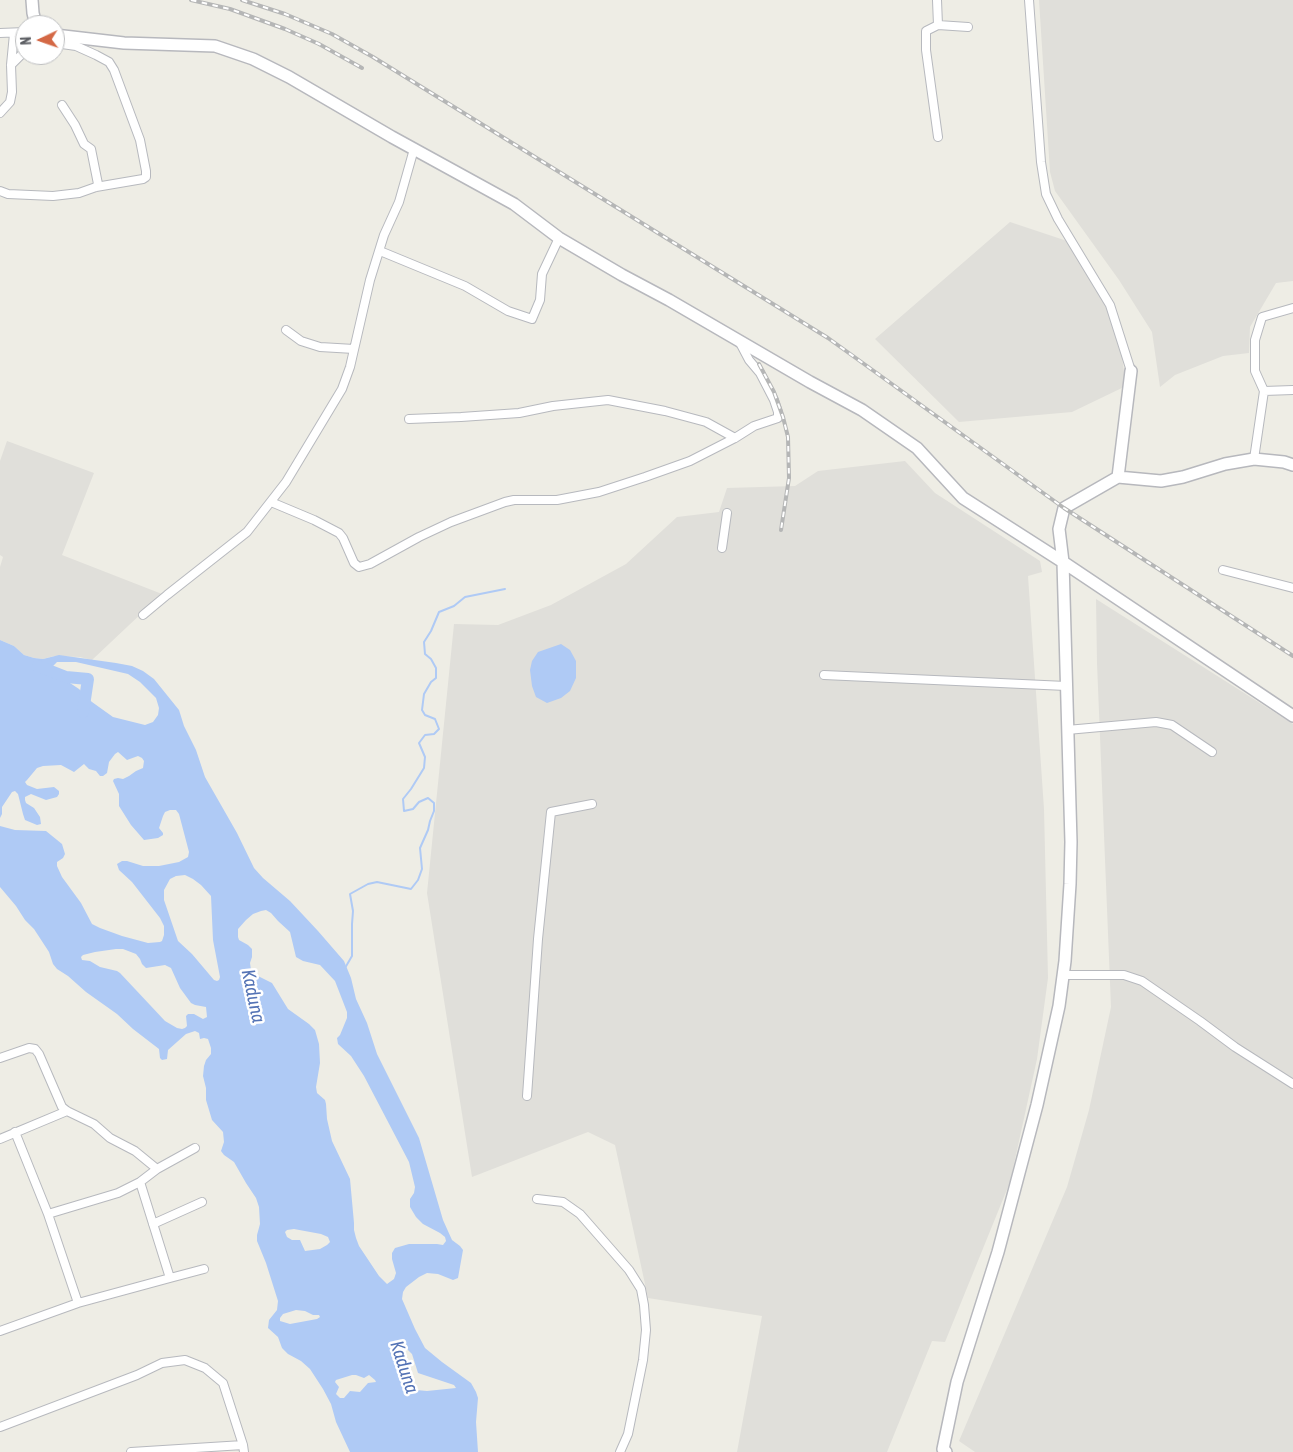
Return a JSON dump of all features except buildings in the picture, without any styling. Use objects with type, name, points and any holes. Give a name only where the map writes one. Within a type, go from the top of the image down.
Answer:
[{"type":"street","points":[[32,0],[34,15]]},
{"type":"street","points":[[936,0],[938,24]]},
{"type":"street","points":[[1029,0],[1041,162],[1046,194],[1058,220],[1110,305],[1131,371],[1118,477]]},
{"type":"street","points":[[938,137],[926,50],[926,31],[938,24],[968,26]]},
{"type":"street","points":[[0,33],[14,34],[11,65],[12,92],[10,102],[0,113]]},
{"type":"street","points":[[65,37],[124,43],[216,46],[252,59],[289,77],[514,204],[558,238],[862,410],[917,448],[963,498],[1064,562],[1293,716]]},
{"type":"street","points":[[0,191],[8,194],[53,196],[79,193],[96,187],[146,177],[140,140],[114,70],[109,62],[76,46],[65,44]]},
{"type":"street","points":[[11,65],[15,61]]},
{"type":"street","points":[[62,106],[75,125],[84,144],[91,149],[98,184],[96,187]]},
{"type":"street","points":[[143,615],[247,532],[271,502],[303,454],[342,389],[350,367],[365,299],[384,236],[399,202],[414,148]]},
{"type":"street","points":[[380,251],[465,286],[508,311],[532,319],[540,300],[542,274],[558,238]]},
{"type":"street","points":[[1254,459],[1264,391],[1255,371],[1255,340],[1262,317],[1293,308]]},
{"type":"street","points":[[286,330],[301,341],[320,347],[354,350]]},
{"type":"street","points":[[271,502],[339,533],[354,563],[359,567],[370,564],[451,522],[506,502],[514,500],[557,500],[598,492],[645,477],[690,461],[754,426],[778,418],[774,400],[738,340]]},
{"type":"street","points":[[1264,391],[1293,390]]},
{"type":"street","points":[[409,419],[520,413],[553,406],[608,400],[665,411],[706,422],[735,438]]},
{"type":"street","points":[[943,1451],[957,1382],[998,1252],[1037,1104],[1059,1006],[1063,975],[1071,859],[1064,562],[1059,528],[1064,508],[1118,477],[1161,480],[1183,477],[1224,464],[1254,459],[1284,462],[1293,465]]},
{"type":"street","points":[[722,548],[726,513]]},
{"type":"street","points":[[1223,570],[1293,588]]},
{"type":"street","points":[[824,675],[1066,686]]},
{"type":"street","points":[[1068,730],[1156,722],[1172,725],[1212,752]]},
{"type":"street","points":[[527,1096],[538,939],[551,812],[592,804]]},
{"type":"street","points":[[1063,975],[1124,975],[1142,981],[1235,1047],[1293,1084]]},
{"type":"street","points":[[0,1058],[28,1048],[35,1049],[62,1106],[67,1111],[94,1124],[110,1138],[135,1151],[157,1169]]},
{"type":"street","points":[[0,1139],[67,1111]]},
{"type":"street","points":[[14,1132],[48,1214],[78,1303]]},
{"type":"street","points":[[48,1214],[108,1197],[140,1182],[157,1169],[195,1148]]},
{"type":"street","points":[[140,1182],[170,1278]]},
{"type":"street","points":[[536,1199],[563,1202],[580,1214],[629,1270],[641,1289],[646,1330],[644,1352],[628,1434],[620,1452]]},
{"type":"street","points":[[153,1224],[202,1202]]},
{"type":"street","points":[[1,1327],[78,1303],[204,1269]]},
{"type":"street","points":[[0,1427],[136,1375],[162,1363],[185,1360],[205,1368],[223,1383],[243,1449],[131,1452]]},
{"type":"shaded area","points":[[1039,0],[1293,0],[1293,281],[1276,283],[1250,327],[1249,353],[1223,356],[1175,375],[1160,387],[1152,332],[1119,280],[1055,191],[1050,172]]},
{"type":"shaded area","points":[[1010,222],[1070,242],[1115,305],[1126,386],[1072,412],[959,422],[875,339]]},
{"type":"shaded area","points":[[7,441],[94,473],[62,555],[162,594],[92,660],[80,657],[54,656],[43,659],[34,658],[24,655],[14,646],[0,640],[0,567],[3,557],[0,555],[0,461]]},
{"type":"shaded area","points":[[905,461],[935,493],[1040,561],[1042,572],[1028,576],[1044,809],[1048,978],[1037,1059],[1010,1182],[945,1342],[932,1341],[887,1452],[737,1452],[762,1316],[648,1298],[615,1145],[588,1132],[472,1177],[427,893],[454,624],[498,625],[551,605],[626,564],[677,517],[719,512],[727,488],[795,486],[818,471]]},
{"type":"shaded area","points":[[1096,599],[1293,724],[1293,1452],[975,1452],[959,1441],[1067,1187],[1089,1110],[1111,1007]]},
{"type":"water","points":[[0,640],[14,646],[24,655],[34,658],[43,659],[59,655],[132,666],[154,679],[179,710],[205,777],[237,833],[254,868],[290,901],[344,961],[377,1054],[419,1138],[443,1220],[452,1240],[463,1250],[458,1278],[453,1280],[438,1274],[427,1273],[406,1287],[402,1299],[425,1348],[471,1383],[476,1392],[478,1398],[476,1422],[478,1452],[350,1452],[336,1422],[331,1404],[310,1369],[301,1361],[288,1354],[282,1348],[278,1337],[268,1328],[269,1320],[277,1310],[278,1301],[257,1241],[260,1224],[259,1207],[256,1198],[234,1162],[221,1151],[224,1142],[223,1132],[212,1120],[206,1100],[203,1076],[206,1060],[211,1054],[208,1039],[200,1039],[199,1033],[195,1031],[186,1034],[168,1050],[167,1059],[162,1060],[159,1049],[117,1014],[57,969],[49,952],[34,929],[0,887],[0,826],[15,830],[46,831],[62,844],[65,854],[57,862],[57,866],[92,924],[122,936],[148,943],[162,941],[164,926],[160,918],[132,882],[119,870],[117,864],[127,861],[143,866],[159,866],[179,862],[188,857],[189,852],[179,814],[176,810],[165,812],[159,828],[163,835],[158,838],[144,840],[131,825],[119,806],[119,794],[113,781],[118,778],[123,779],[143,768],[144,761],[142,758],[138,756],[127,760],[118,752],[109,762],[107,773],[103,776],[100,776],[96,771],[89,769],[84,764],[74,772],[61,765],[37,768],[25,782],[27,785],[37,789],[54,787],[59,791],[57,797],[46,800],[31,794],[25,797],[26,803],[34,808],[40,817],[41,824],[37,825],[25,820],[18,794],[15,791],[12,792],[2,807],[0,818]],"holes":[[[57,662],[76,662],[128,674],[140,682],[156,698],[159,708],[158,715],[153,722],[145,725],[113,717],[92,702],[79,689],[53,672],[52,667]],[[185,875],[201,885],[211,896],[213,940],[220,977],[217,981],[178,941],[164,900],[164,890],[170,879]],[[266,910],[271,913],[290,932],[296,957],[303,961],[320,965],[335,981],[347,1012],[347,1018],[337,1038],[338,1044],[351,1056],[364,1076],[409,1162],[415,1187],[410,1199],[410,1207],[423,1224],[445,1237],[446,1241],[443,1245],[409,1244],[395,1248],[392,1253],[392,1259],[396,1273],[394,1279],[387,1284],[379,1276],[359,1246],[356,1238],[350,1179],[332,1141],[325,1100],[317,1093],[316,1087],[320,1063],[319,1044],[315,1030],[288,1009],[272,983],[254,974],[250,963],[252,949],[239,940],[238,929],[253,914]],[[123,949],[136,954],[146,968],[165,965],[171,968],[180,988],[191,1003],[206,1007],[207,1017],[203,1019],[194,1014],[188,1014],[186,1016],[187,1026],[182,1029],[177,1028],[165,1021],[120,973],[100,967],[90,961],[82,960],[81,957],[83,955]],[[294,1229],[321,1234],[328,1237],[330,1242],[320,1249],[305,1251],[300,1240],[292,1240],[287,1237],[285,1232]],[[296,1310],[319,1315],[320,1317],[290,1324],[280,1321],[283,1314]],[[402,1348],[407,1349],[412,1354],[418,1373],[454,1385],[456,1388],[427,1391],[405,1389],[403,1386],[404,1368],[399,1358]],[[352,1375],[364,1378],[369,1375],[376,1382],[368,1383],[360,1392],[350,1391],[344,1398],[340,1398],[336,1394],[339,1387],[335,1382]]]},
{"type":"water","points":[[561,644],[570,650],[576,661],[576,678],[570,691],[561,698],[547,703],[536,697],[532,686],[530,670],[532,661],[538,652]]},
{"type":"waterway","points":[[345,968],[352,956],[353,911],[350,894],[368,884],[377,882],[411,889],[418,880],[422,869],[420,848],[434,811],[434,803],[428,798],[419,802],[413,809],[404,811],[403,799],[424,768],[425,757],[419,743],[425,735],[434,734],[439,729],[435,719],[425,715],[422,710],[424,694],[431,682],[436,678],[436,668],[431,659],[425,654],[424,642],[439,612],[454,606],[465,597],[505,589]]},
{"type":"waterway","name":"Kaduna","points":[[38,666],[66,677],[88,679],[83,712]]},
{"type":"railway","points":[[191,0],[230,9],[285,29],[319,44],[362,68]]},
{"type":"railway","points":[[242,0],[285,14],[332,34],[373,57],[828,338],[1064,508],[1293,656]]},
{"type":"railway","points":[[759,364],[774,392],[788,437],[789,478],[781,530]]}]
